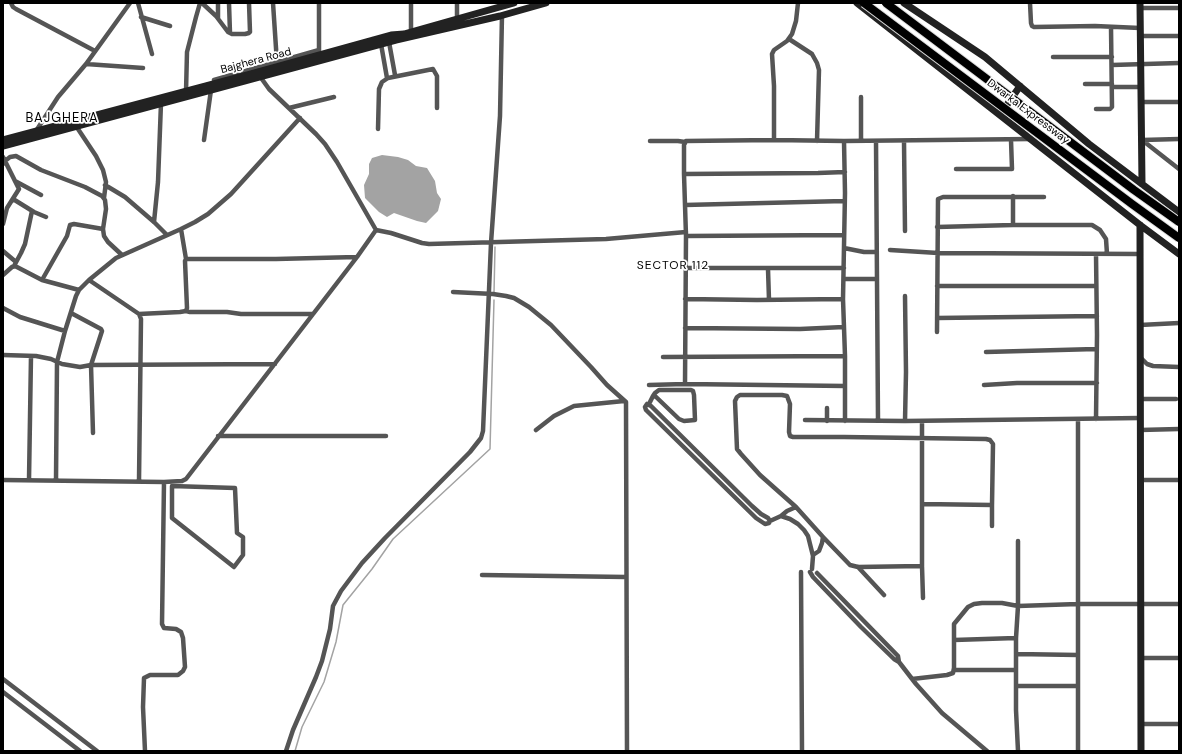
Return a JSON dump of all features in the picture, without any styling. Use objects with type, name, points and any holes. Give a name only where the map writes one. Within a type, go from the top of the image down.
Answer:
[{"type":"highway","name":"Dwarka Expressway","points":[[864,3],[1179,238]]},
{"type":"highway","name":"Dwarka Expressway","points":[[886,3],[1134,190],[1179,222]]},
{"type":"street","points":[[12,3],[13,7],[16,9],[95,51]]},
{"type":"street","points":[[36,131],[58,97],[86,64],[130,3]]},
{"type":"street","points":[[138,3],[152,54]]},
{"type":"street","points":[[250,3],[250,32],[245,34],[230,33],[218,18],[201,3],[187,52],[186,90],[277,64],[273,3]]},
{"type":"street","points":[[218,3],[218,18]]},
{"type":"street","points":[[229,3],[230,33]]},
{"type":"street","points":[[319,3],[319,53]]},
{"type":"street","points":[[411,3],[411,31]]},
{"type":"street","points":[[457,3],[457,19]]},
{"type":"street","name":"Bajghera Road","points":[[3,143],[36,131],[186,90],[259,75],[392,41],[481,16],[514,3]]},
{"type":"street","points":[[481,16],[502,15],[546,3]]},
{"type":"street","points":[[774,140],[774,86],[772,54],[774,50],[789,40],[796,25],[798,3]]},
{"type":"street","points":[[857,3],[1179,254]]},
{"type":"street","points":[[904,3],[985,57],[1089,144],[1179,212]]},
{"type":"street","points":[[1030,3],[1031,23],[1034,27],[1095,26],[1140,28]]},
{"type":"street","points":[[1142,184],[1140,6],[1179,8]]},
{"type":"street","points":[[286,751],[293,730],[322,660],[330,629],[333,606],[341,591],[362,563],[385,538],[481,440],[500,116],[502,15]]},
{"type":"street","points":[[141,16],[170,26]]},
{"type":"street","name":"Bajghera Road","points":[[3,143],[76,126],[211,90],[259,75],[277,64],[391,35],[404,34],[457,19],[481,16]]},
{"type":"street","points":[[1096,109],[1111,108],[1111,27]]},
{"type":"street","points":[[1141,36],[1179,36]]},
{"type":"street","points":[[789,40],[812,54],[818,63],[817,141]]},
{"type":"street","points":[[392,41],[395,76]]},
{"type":"street","points":[[381,44],[387,78]]},
{"type":"street","points":[[1053,57],[1112,57]]},
{"type":"street","points":[[86,64],[143,68]]},
{"type":"street","points":[[1112,64],[1179,64]]},
{"type":"street","points":[[378,129],[379,89],[382,82],[387,78],[433,69],[437,76],[437,108]]},
{"type":"street","points":[[259,75],[269,89],[321,139],[333,156],[376,230],[426,244],[454,242],[492,243],[606,239],[686,234],[844,235]]},
{"type":"street","points":[[1086,84],[1141,87]]},
{"type":"street","points":[[1000,115],[1020,86]]},
{"type":"street","points":[[204,140],[211,90]]},
{"type":"street","points":[[289,108],[334,97]]},
{"type":"street","points":[[861,97],[861,141]]},
{"type":"street","points":[[1141,102],[1179,102]]},
{"type":"street","points":[[154,222],[158,182],[161,104]]},
{"type":"street","points":[[56,480],[57,362],[70,313],[79,290],[108,263],[122,255],[181,229],[208,214],[231,194],[300,118]]},
{"type":"street","points":[[76,126],[87,140],[103,170],[106,209],[103,229],[106,239],[122,255]]},
{"type":"street","points":[[650,141],[1031,139]]},
{"type":"street","points":[[1142,140],[1179,139]]},
{"type":"street","points":[[904,140],[905,231]]},
{"type":"street","points":[[956,168],[1012,169],[1011,140]]},
{"type":"street","points":[[1142,140],[1179,168]]},
{"type":"street","points":[[844,141],[843,299],[845,421]]},
{"type":"street","points":[[876,141],[878,420]]},
{"type":"street","points":[[685,142],[685,384]]},
{"type":"street","points":[[3,224],[6,211],[19,190],[4,161],[10,157],[16,156],[41,170],[85,187],[104,198]]},
{"type":"street","points":[[684,174],[845,172]]},
{"type":"street","points":[[15,181],[41,195]]},
{"type":"street","points":[[105,185],[125,197],[167,235]]},
{"type":"street","points":[[1013,196],[1013,225]]},
{"type":"street","points":[[937,332],[937,200],[940,197],[1044,197]]},
{"type":"street","points":[[13,199],[32,211],[46,217]]},
{"type":"street","points":[[685,205],[844,202]]},
{"type":"street","points":[[3,275],[15,264],[25,244],[32,211]]},
{"type":"street","points":[[42,280],[67,236],[70,225],[74,224],[103,229]]},
{"type":"street","points":[[937,227],[1013,225],[1095,226],[1100,230],[1106,239],[1107,254]]},
{"type":"street","points":[[1140,225],[1141,751]]},
{"type":"street","points":[[181,229],[186,259],[186,311]]},
{"type":"street","points":[[3,480],[164,482],[182,481],[188,478],[218,436],[275,364],[376,230]]},
{"type":"street","points":[[844,248],[864,252],[876,252]]},
{"type":"street","points":[[890,250],[938,253],[1140,254]]},
{"type":"street","points":[[3,251],[15,264],[42,280],[79,290]]},
{"type":"street","points":[[1096,254],[1096,419]]},
{"type":"street","points":[[186,259],[276,260],[356,257]]},
{"type":"street","points":[[686,268],[844,268]]},
{"type":"street","points":[[768,269],[769,300]]},
{"type":"street","points":[[844,279],[876,279]]},
{"type":"street","points":[[89,280],[139,314],[141,318],[140,481]]},
{"type":"street","points":[[937,286],[1096,286]]},
{"type":"street","points":[[453,292],[489,294],[514,298],[529,307],[573,348],[607,385],[626,402],[627,751]]},
{"type":"street","points":[[905,296],[905,421]]},
{"type":"street","points":[[685,299],[843,299]]},
{"type":"street","points":[[3,308],[20,317],[65,331]]},
{"type":"street","points":[[139,314],[186,311],[227,312],[241,314],[313,314]]},
{"type":"street","points":[[70,313],[102,329],[91,365],[93,433]]},
{"type":"street","points":[[937,318],[1097,316]]},
{"type":"street","points":[[1140,325],[1179,323]]},
{"type":"street","points":[[685,328],[800,329],[844,327]]},
{"type":"street","points":[[986,352],[1096,349]]},
{"type":"street","points":[[3,355],[47,358],[72,366],[275,364]]},
{"type":"street","points":[[29,480],[31,356]]},
{"type":"street","points":[[663,357],[845,356]]},
{"type":"street","points":[[1140,357],[1151,366],[1179,367]]},
{"type":"street","points":[[984,385],[1017,383],[1097,383]]},
{"type":"street","points":[[649,385],[845,386]]},
{"type":"street","points":[[654,395],[678,419],[684,421],[695,420],[693,391],[658,391],[654,395],[649,404],[646,405],[646,410],[759,520],[765,524],[769,523],[770,521],[796,507]]},
{"type":"street","points":[[922,566],[858,567],[850,565],[796,507],[760,474],[738,451],[735,407],[738,396],[787,396],[790,404],[789,432],[792,437],[990,440],[993,444],[992,526]]},
{"type":"street","points":[[1140,399],[1176,399]]},
{"type":"street","points":[[536,430],[554,416],[574,406],[624,401]]},
{"type":"street","points":[[649,404],[744,498],[770,521]]},
{"type":"street","points":[[827,408],[827,421]]},
{"type":"street","points":[[805,420],[922,421],[1140,418]]},
{"type":"street","points":[[1078,419],[1078,751]]},
{"type":"street","points":[[922,421],[923,598]]},
{"type":"street","points":[[1140,430],[1179,429]]},
{"type":"street","points":[[218,436],[386,436]]},
{"type":"street","points":[[1140,480],[1179,480]]},
{"type":"street","points":[[182,481],[182,487]]},
{"type":"street","points":[[145,751],[143,707],[144,678],[150,675],[178,675],[183,671],[184,667],[181,632],[176,629],[164,628],[162,624],[164,482]]},
{"type":"street","points":[[172,486],[182,487],[235,488],[237,533],[243,537],[243,555],[234,567],[172,518],[172,486]]},
{"type":"street","points":[[740,502],[744,498]]},
{"type":"street","points":[[922,504],[992,505]]},
{"type":"street","points":[[781,516],[795,522],[808,536],[813,554],[811,570],[813,577],[827,587]]},
{"type":"street","points":[[813,554],[819,551],[823,536]]},
{"type":"street","points":[[1018,541],[1018,606],[1016,638],[1016,710],[1018,751]]},
{"type":"street","points":[[858,567],[884,595]]},
{"type":"street","points":[[801,572],[802,751]]},
{"type":"street","points":[[817,573],[861,627],[899,662],[942,713],[987,751]]},
{"type":"street","points":[[482,575],[626,577]]},
{"type":"street","points":[[912,679],[951,674],[954,670],[954,624],[970,605],[982,603],[1002,603],[1018,606],[1141,603],[1179,604]]},
{"type":"street","points":[[954,640],[1016,638]]},
{"type":"street","points":[[1016,654],[1078,654]]},
{"type":"street","points":[[1141,658],[1179,658]]},
{"type":"street","points":[[954,670],[1016,670]]},
{"type":"street","points":[[3,679],[97,751]]},
{"type":"street","points":[[1017,686],[1078,686]]},
{"type":"street","points":[[3,692],[80,751]]},
{"type":"street","points":[[1141,724],[1179,724]]},
{"type":"shaded area","points":[[382,155],[398,157],[408,160],[416,166],[427,168],[435,181],[437,193],[441,199],[438,211],[426,223],[394,213],[387,217],[379,212],[365,198],[364,185],[369,174],[369,164],[372,158]]},
{"type":"waterway","points":[[494,293],[495,247]]},
{"type":"waterway","points":[[295,751],[302,727],[324,682],[336,642],[343,605],[372,569],[393,539],[490,449],[494,300]]},
{"type":"district","name":"BAJGHERA","points":[[62,119]]},
{"type":"district","name":"SECTOR 112","points":[[673,266]]}]
